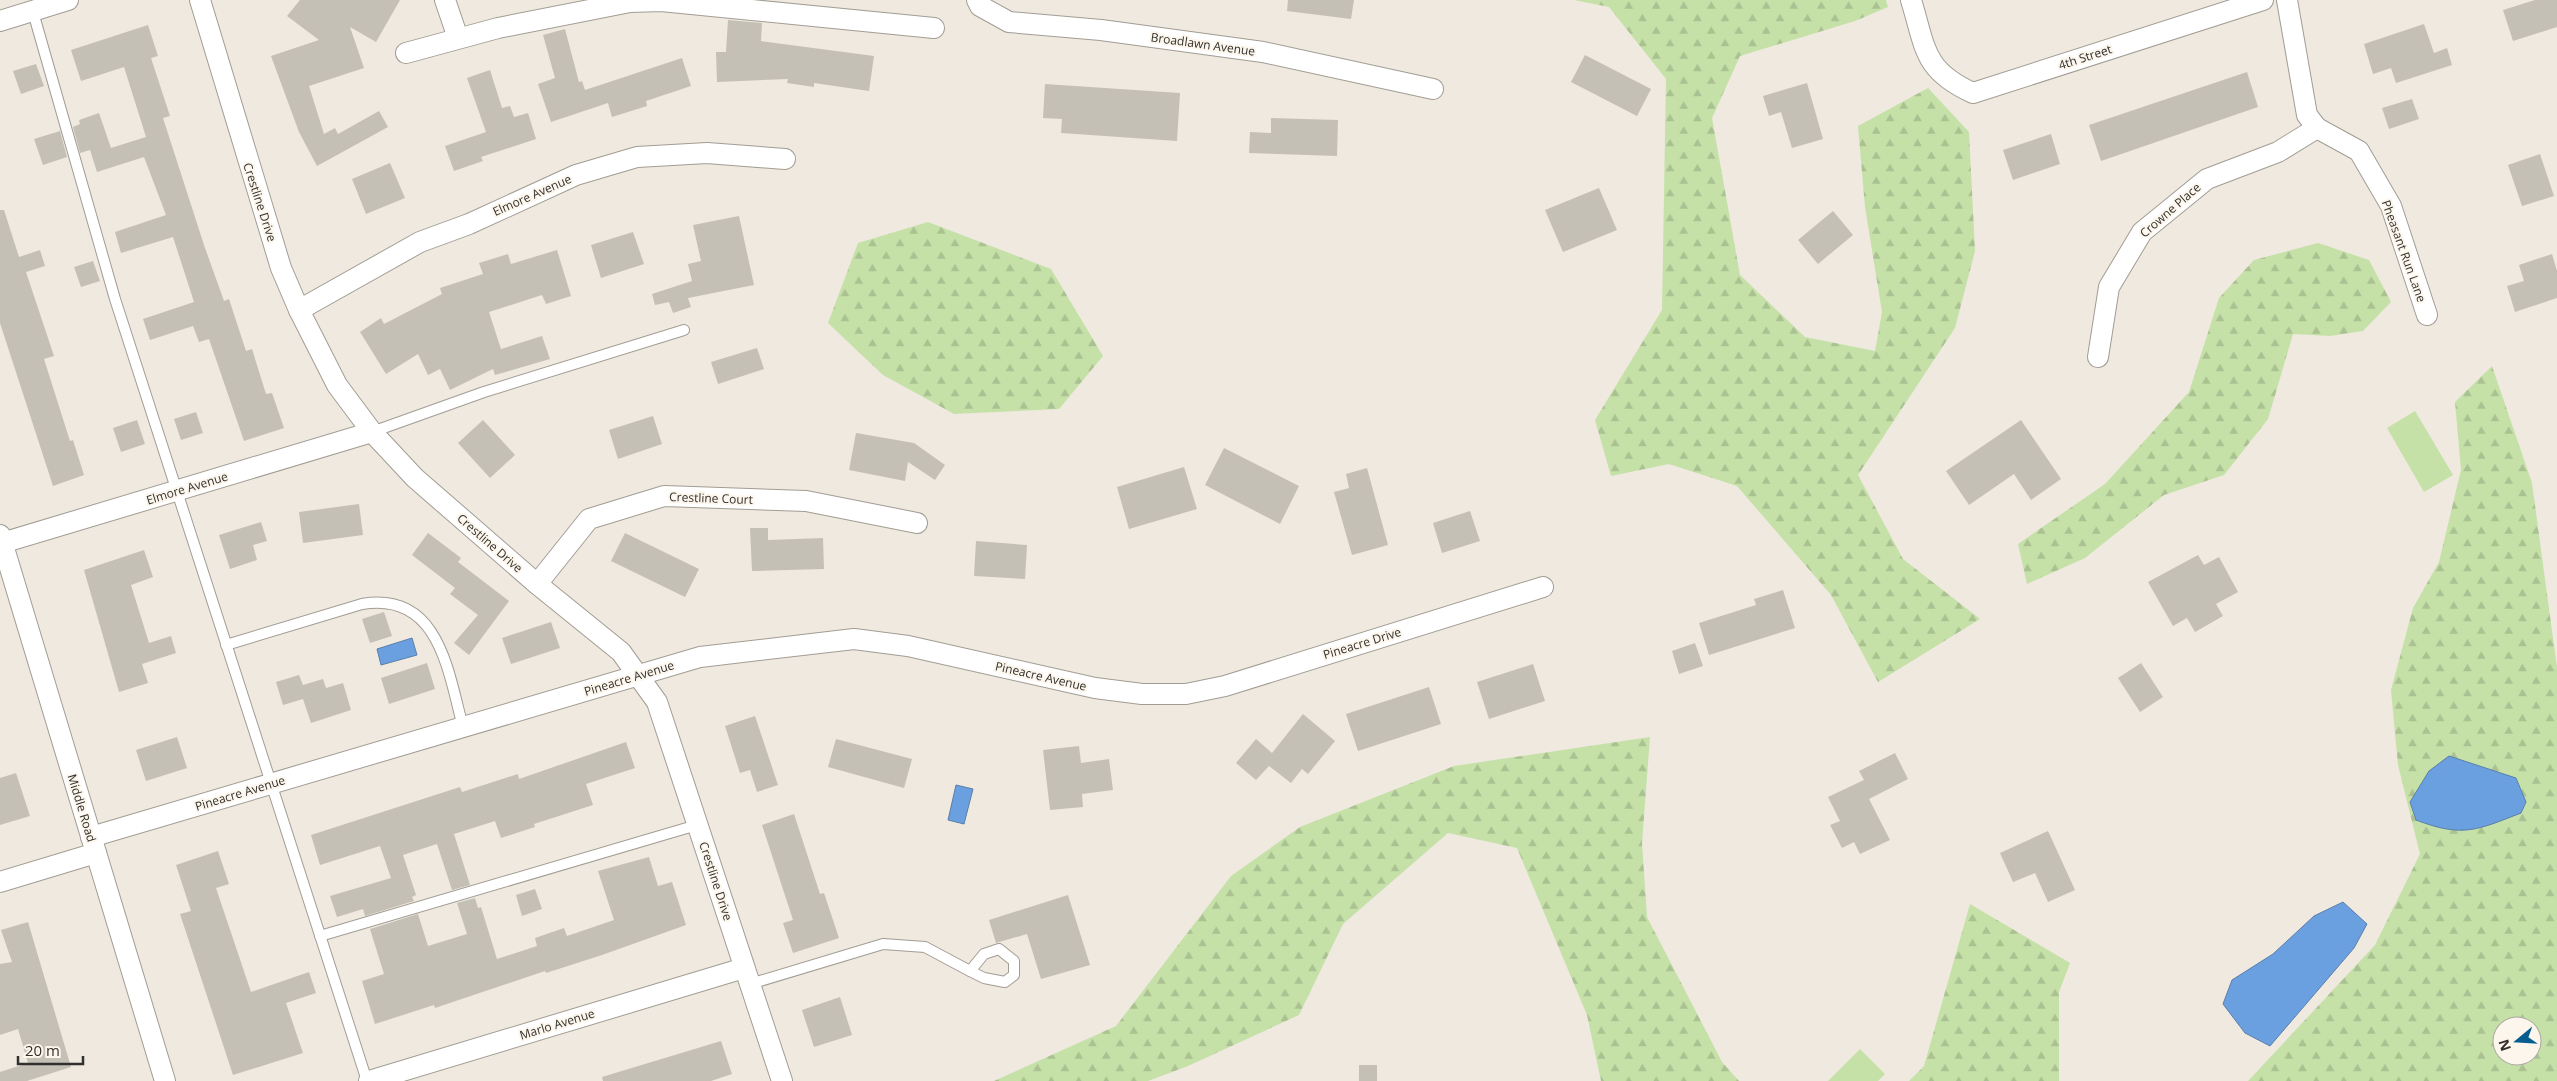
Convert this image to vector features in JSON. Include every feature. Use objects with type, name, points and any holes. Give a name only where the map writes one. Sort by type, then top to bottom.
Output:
[{"type":"street","points":[[0,21],[68,0]]},
{"type":"street","name":"Crestline Drive","points":[[200,0],[252,178],[281,268],[299,310],[336,385],[372,432],[415,478],[537,584],[621,652],[657,702],[782,1081]]},
{"type":"street","points":[[445,0],[458,38]]},
{"type":"street","name":"Broadlawn Avenue","points":[[977,0],[980,6],[1009,22],[1101,30],[1263,52],[1433,89]]},
{"type":"street","name":"4th Street","points":[[1911,0],[1929,59],[1939,73],[1973,93],[2263,0]]},
{"type":"street","points":[[2287,0],[2307,115],[2317,128]]},
{"type":"street","points":[[406,53],[458,38],[630,2],[661,1],[934,28]]},
{"type":"street","name":"Pheasant Run Lane","points":[[2317,128],[2359,151],[2391,206],[2427,314]]},
{"type":"street","name":"Crowne Place","points":[[2098,356],[2109,287],[2142,232],[2207,179],[2278,152],[2317,128]]},
{"type":"street","name":"Elmore Avenue","points":[[299,310],[420,242],[469,224],[576,175],[637,157],[707,153],[785,159]]},
{"type":"street","name":"Elmore Avenue","points":[[1,539],[176,491],[372,432]]},
{"type":"street","name":"Crestline Court","points":[[537,584],[589,519],[664,496],[806,501],[917,523]]},
{"type":"street","name":"Middle Road","points":[[1,539],[165,1081]]},
{"type":"street","name":"Pineacre Drive","points":[[1180,694],[1225,686],[1543,587]]},
{"type":"street","name":"Pineacre Avenue","points":[[0,882],[94,845],[271,784],[700,657],[854,639],[908,646],[1095,688],[1142,694],[1180,694]]},
{"type":"street","name":"Marlo Avenue","points":[[368,1081],[747,976]]},
{"type":"lane","points":[[33,12],[115,299],[368,1081]]},
{"type":"lane","points":[[372,432],[484,392],[684,330]]},
{"type":"lane","points":[[226,644],[362,604],[380,602],[398,606],[414,613],[430,628],[442,650],[463,727]]},
{"type":"lane","points":[[320,936],[697,825]]},
{"type":"lane","points":[[747,976],[883,944],[925,947],[970,971]]},
{"type":"green space","points":[[1574,0],[1886,0],[1888,7],[1855,21],[1740,56],[1712,118],[1740,275],[1805,337],[1875,351],[1882,312],[1865,207],[1858,126],[1928,88],[1969,132],[1975,251],[1955,328],[1858,475],[1903,559],[1980,619],[1878,682],[1831,595],[1737,486],[1669,464],[1611,476],[1595,420],[1662,310],[1666,79],[1609,7]]},
{"type":"green space","points":[[928,222],[1051,269],[1103,356],[1059,409],[954,414],[883,375],[828,323],[858,243]]},
{"type":"green space","points":[[2318,243],[2369,260],[2391,302],[2363,331],[2330,336],[2293,334],[2268,419],[2224,475],[2164,495],[2085,558],[2027,584],[2018,544],[2105,484],[2189,392],[2219,298],[2254,260]]},
{"type":"green space","points":[[2492,366],[2532,483],[2557,668],[2557,1081],[2248,1081],[2375,945],[2420,854],[2398,765],[2391,690],[2413,608],[2439,562],[2461,470],[2455,402]]},
{"type":"green space","points":[[2415,411],[2453,475],[2424,492],[2387,428]]},
{"type":"green space","points":[[1650,737],[1642,843],[1647,917],[1722,1062],[1739,1081],[1601,1081],[1587,1015],[1517,848],[1448,833],[1343,924],[1299,1015],[1188,1066],[1148,1081],[994,1081],[1116,1026],[1231,876],[1300,827],[1454,766]]},
{"type":"green space","points":[[1970,904],[2070,963],[2059,992],[2059,1081],[1909,1081],[1924,1066]]},
{"type":"green space","points":[[1860,1049],[1885,1074],[1878,1081],[1828,1081]]},
{"type":"water","points":[[412,638],[417,655],[381,665],[377,649]]},
{"type":"water","points":[[2449,756],[2516,778],[2526,802],[2521,813],[2493,824],[2470,830],[2446,829],[2416,820],[2410,802],[2429,771]]},
{"type":"water","points":[[956,785],[973,789],[964,824],[948,820]]},
{"type":"water","points":[[2343,902],[2367,924],[2354,948],[2270,1046],[2245,1033],[2223,1004],[2232,980],[2273,954],[2314,916]]},
{"type":"building","points":[[300,0],[400,0],[376,42],[350,27],[364,68],[309,86],[324,134],[335,128],[338,134],[379,111],[388,127],[317,166],[299,132],[271,56],[319,40],[287,16]]},
{"type":"building","points":[[1288,0],[1354,0],[1351,19],[1287,11]]},
{"type":"building","points":[[2535,0],[2557,0],[2557,27],[2513,41],[2503,10]]},
{"type":"building","points":[[728,20],[762,23],[761,41],[874,56],[869,91],[814,83],[814,87],[787,83],[788,79],[717,82],[716,52],[726,52]]},
{"type":"building","points":[[2424,24],[2434,53],[2447,48],[2452,65],[2396,83],[2391,68],[2373,74],[2364,44]]},
{"type":"building","points":[[148,25],[158,56],[151,58],[170,116],[163,118],[204,245],[224,301],[229,299],[246,351],[252,349],[266,394],[272,393],[284,428],[244,441],[209,339],[199,342],[193,326],[150,340],[143,319],[194,302],[173,237],[121,253],[115,232],[166,215],[144,157],[97,172],[90,150],[80,153],[73,127],[80,124],[79,120],[99,113],[111,148],[146,137],[124,67],[81,81],[71,50]]},
{"type":"building","points":[[565,29],[579,82],[582,81],[585,90],[682,58],[691,86],[646,101],[647,106],[612,117],[608,103],[551,122],[538,84],[555,78],[543,35]]},
{"type":"building","points":[[1585,55],[1651,89],[1637,116],[1571,82]]},
{"type":"building","points":[[36,64],[44,86],[21,94],[13,71]]},
{"type":"building","points":[[490,70],[502,108],[510,106],[514,117],[528,113],[536,139],[481,157],[483,161],[454,171],[445,146],[486,132],[467,78]]},
{"type":"building","points":[[2247,72],[2258,107],[2101,161],[2089,125]]},
{"type":"building","points":[[1807,83],[1823,139],[1792,148],[1781,112],[1769,116],[1763,96]]},
{"type":"building","points":[[1045,84],[1180,93],[1177,141],[1061,133],[1062,119],[1043,118]]},
{"type":"building","points":[[2412,99],[2419,119],[2389,129],[2382,108]]},
{"type":"building","points":[[1271,118],[1338,120],[1337,156],[1249,153],[1250,132],[1271,133]]},
{"type":"building","points":[[60,131],[67,157],[43,165],[34,139]]},
{"type":"building","points":[[2051,134],[2060,164],[2013,180],[2003,150]]},
{"type":"building","points":[[2540,154],[2554,196],[2522,206],[2508,165]]},
{"type":"building","points":[[390,163],[405,198],[366,214],[352,179]]},
{"type":"building","points":[[1599,188],[1617,230],[1563,252],[1545,210]]},
{"type":"building","points":[[0,210],[4,210],[19,257],[40,250],[45,266],[26,272],[54,356],[44,359],[70,441],[73,440],[84,475],[53,486],[0,323]]},
{"type":"building","points":[[1833,211],[1853,235],[1818,264],[1798,240]]},
{"type":"building","points":[[739,216],[754,285],[688,298],[691,307],[673,313],[669,302],[655,305],[652,294],[692,281],[688,264],[701,261],[693,225]]},
{"type":"building","points":[[633,232],[644,264],[601,278],[591,245]]},
{"type":"building","points":[[557,250],[571,296],[546,304],[542,295],[489,312],[501,349],[542,336],[550,359],[495,375],[493,369],[450,390],[440,369],[428,375],[418,354],[386,374],[360,332],[381,318],[384,324],[442,294],[440,288],[483,274],[479,263],[508,254],[511,264]]},
{"type":"building","points":[[2552,254],[2557,271],[2557,298],[2515,312],[2507,286],[2524,281],[2519,265]]},
{"type":"building","points":[[93,261],[100,281],[81,287],[74,267]]},
{"type":"building","points":[[757,348],[764,369],[718,384],[711,362]]},
{"type":"building","points":[[196,412],[203,433],[181,440],[174,419]]},
{"type":"building","points":[[653,416],[662,444],[618,459],[609,430]]},
{"type":"building","points":[[137,420],[145,444],[121,452],[113,428]]},
{"type":"building","points":[[483,420],[515,455],[490,478],[458,443]]},
{"type":"building","points":[[2021,420],[2061,479],[2031,500],[2014,474],[1969,505],[1946,471]]},
{"type":"building","points":[[856,433],[914,443],[945,465],[935,480],[908,462],[905,481],[849,470]]},
{"type":"building","points":[[1224,448],[1299,486],[1280,524],[1205,485]]},
{"type":"building","points":[[1184,467],[1197,509],[1129,529],[1117,487]]},
{"type":"building","points":[[1367,468],[1388,545],[1352,555],[1334,492],[1349,488],[1346,474]]},
{"type":"building","points":[[359,504],[363,535],[303,543],[299,512]]},
{"type":"building","points":[[1470,511],[1480,541],[1442,553],[1433,523]]},
{"type":"building","points":[[261,522],[267,541],[253,545],[257,560],[230,569],[219,535]]},
{"type":"building","points":[[750,528],[768,528],[768,540],[823,538],[824,569],[752,571]]},
{"type":"building","points":[[428,533],[461,558],[458,562],[509,601],[469,655],[454,643],[478,615],[450,594],[455,588],[412,555]]},
{"type":"building","points":[[625,533],[699,569],[685,597],[611,561]]},
{"type":"building","points":[[976,541],[1027,545],[1025,579],[974,576]]},
{"type":"building","points":[[144,550],[153,577],[131,585],[149,643],[171,636],[176,653],[142,664],[148,683],[119,692],[84,570]]},
{"type":"building","points":[[2198,555],[2204,565],[2219,557],[2238,592],[2216,604],[2223,616],[2195,632],[2187,618],[2173,626],[2148,582]]},
{"type":"building","points":[[1783,590],[1795,628],[1709,655],[1699,623],[1756,605],[1754,599]]},
{"type":"building","points":[[384,612],[392,636],[370,643],[362,619]]},
{"type":"building","points":[[551,622],[560,648],[511,664],[502,638]]},
{"type":"building","points":[[1695,643],[1703,666],[1679,674],[1672,651]]},
{"type":"building","points":[[427,663],[435,689],[389,704],[381,678]]},
{"type":"building","points":[[2141,663],[2163,697],[2140,712],[2118,678]]},
{"type":"building","points":[[1533,664],[1545,701],[1489,719],[1477,682]]},
{"type":"building","points":[[299,675],[303,685],[323,679],[326,688],[343,683],[351,710],[311,723],[303,699],[283,705],[276,682]]},
{"type":"building","points":[[1429,687],[1441,724],[1358,751],[1346,714]]},
{"type":"building","points":[[1303,714],[1335,741],[1308,774],[1302,769],[1291,783],[1269,766],[1256,780],[1236,763],[1256,739],[1272,753]]},
{"type":"building","points":[[755,716],[778,785],[757,792],[750,770],[740,773],[725,726]]},
{"type":"building","points":[[177,737],[187,768],[146,781],[136,750]]},
{"type":"building","points":[[836,739],[912,759],[904,788],[828,767]]},
{"type":"building","points":[[626,742],[635,768],[586,784],[593,805],[534,824],[535,827],[501,838],[495,821],[454,834],[470,885],[452,890],[437,844],[403,855],[416,895],[412,897],[414,901],[365,916],[363,909],[337,917],[330,896],[391,878],[380,846],[320,865],[311,835],[460,787],[462,792],[518,774],[519,779]]},
{"type":"building","points":[[1079,746],[1081,763],[1109,759],[1113,790],[1082,794],[1083,807],[1050,810],[1043,750]]},
{"type":"building","points":[[1895,753],[1908,779],[1869,799],[1890,840],[1860,854],[1854,842],[1842,848],[1830,825],[1840,821],[1828,797],[1864,780],[1859,771]]},
{"type":"building","points":[[16,773],[30,816],[0,825],[0,778]]},
{"type":"building","points":[[794,814],[820,894],[824,893],[839,938],[793,953],[783,923],[793,920],[762,825]]},
{"type":"building","points":[[2048,831],[2075,890],[2048,902],[2035,873],[2013,882],[2000,853]]},
{"type":"building","points":[[218,851],[229,884],[216,888],[251,992],[309,972],[316,993],[286,1003],[303,1053],[233,1075],[180,914],[191,911],[176,865]]},
{"type":"building","points":[[649,857],[658,886],[672,882],[686,925],[546,973],[545,971],[435,1008],[434,1005],[375,1024],[362,981],[384,974],[370,929],[418,914],[428,946],[467,934],[457,903],[475,898],[478,908],[481,907],[497,959],[537,946],[535,938],[564,928],[567,936],[614,920],[598,871]]},
{"type":"building","points":[[535,889],[542,909],[522,916],[516,895]]},
{"type":"building","points":[[1068,895],[1090,965],[1041,979],[1027,934],[996,943],[989,920]]},
{"type":"building","points":[[28,922],[71,1067],[27,1081],[0,1081],[0,1072],[28,1063],[18,1029],[0,1035],[0,964],[12,962],[1,930]]},
{"type":"building","points":[[840,997],[852,1035],[814,1047],[802,1010]]},
{"type":"building","points":[[721,1041],[732,1074],[711,1081],[603,1081],[602,1077]]},
{"type":"building","points":[[1359,1065],[1377,1065],[1377,1081],[1359,1081]]}]
